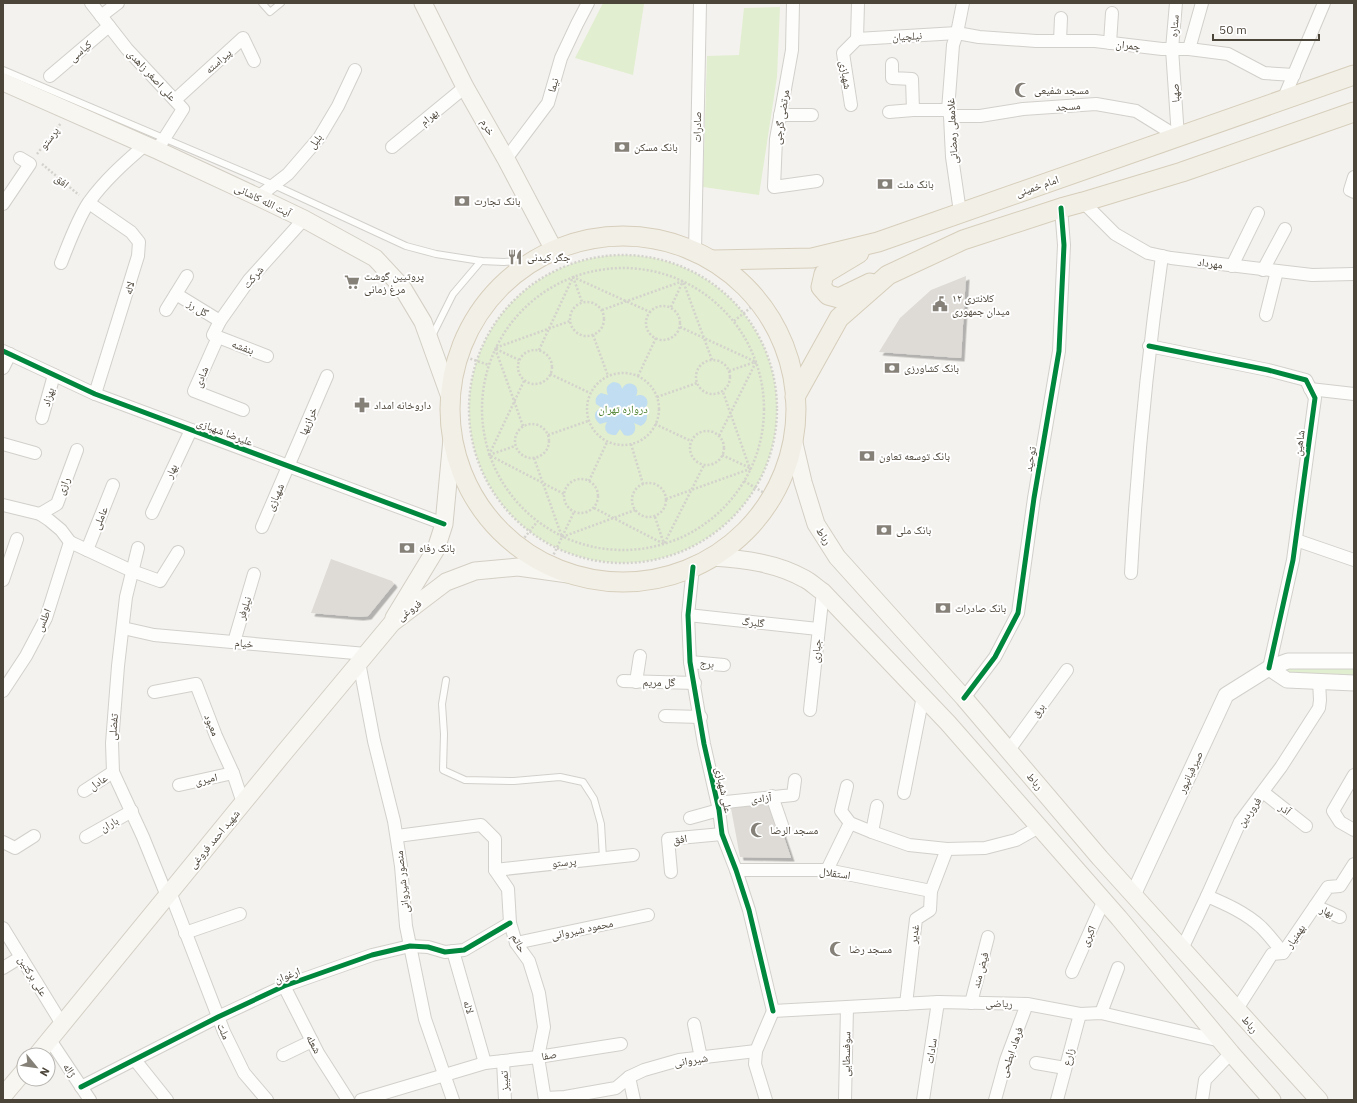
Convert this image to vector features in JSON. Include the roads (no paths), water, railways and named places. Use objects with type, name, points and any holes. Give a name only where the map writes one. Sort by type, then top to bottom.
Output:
[{"type":"main road","name":"خرم","points":[[423,3],[465,86],[506,159],[554,250]]},
{"type":"main road","name":"امام خمینی","points":[[713,260],[812,258],[878,242],[1354,75]]},
{"type":"main road","name":"آیت الله کاشانی","points":[[3,82],[69,112],[156,145],[304,219],[375,258],[402,287],[423,322],[450,397]]},
{"type":"main road","points":[[878,242],[824,274],[821,287],[828,295],[839,298],[963,240],[1060,208],[1182,172],[1354,112]]},
{"type":"main road","points":[[635,236],[655,238],[676,243],[695,251],[713,260],[746,286],[759,301],[771,319],[783,344],[793,376],[796,397],[796,418],[788,459],[781,478],[759,515],[745,531],[712,557],[673,575],[652,580],[610,582],[568,574],[549,566],[517,547],[501,533],[487,517],[465,480],[452,439],[450,397],[453,375],[466,335],[488,300],[502,285],[518,271],[554,250],[594,238],[635,236]]},
{"type":"main road","points":[[796,397],[839,318],[888,275]]},
{"type":"main road","name":"فروغی","points":[[392,623],[401,605],[427,566],[436,549],[444,524],[452,439]]},
{"type":"main road","name":"رباط","points":[[793,439],[803,482],[816,524],[837,557],[964,698],[1100,858],[1319,1100]]},
{"type":"main road","points":[[712,557],[742,559],[774,566],[806,579],[823,592],[923,696],[1104,900],[1272,1100]]},
{"type":"main road","points":[[427,566],[433,566],[441,574],[443,580],[442,586]]},
{"type":"main road","name":"فروغی","points":[[392,623],[446,582],[475,571],[518,567],[568,574]]},
{"type":"main road","name":"شهید احمد فروغی","points":[[44,1047],[392,623]]},
{"type":"main road","points":[[1119,918],[1133,895]]},
{"type":"main road","points":[[3,1096],[16,1081]]},
{"type":"street","name":"علی اصغر زاهدی","points":[[91,3],[127,49],[183,109],[156,145]]},
{"type":"street","name":"کیاسی","points":[[50,76],[105,21],[118,3]]},
{"type":"street","name":"نیما","points":[[506,159],[548,103],[561,58],[588,3]]},
{"type":"street","name":"صادرات","points":[[695,251],[700,3]]},
{"type":"street","name":"مرتضی گرجی","points":[[793,3],[792,50],[776,139],[774,187],[817,181]]},
{"type":"street","points":[[857,39],[858,3]]},
{"type":"street","name":"غلامعلی رمضانی","points":[[960,212],[952,157],[949,113],[953,45],[963,3]]},
{"type":"street","name":"ستاره","points":[[1172,49],[1176,3]]},
{"type":"street","points":[[1188,48],[1202,3]]},
{"type":"street","points":[[1283,100],[1324,3]]},
{"type":"street","points":[[1110,43],[1112,13]]},
{"type":"street","points":[[1060,41],[1061,18]]},
{"type":"street","name":"نیلچیان","points":[[857,39],[957,33]]},
{"type":"street","name":"چمران","points":[[957,33],[1036,41],[1095,41],[1162,49],[1188,48],[1228,54],[1264,73],[1294,75]]},
{"type":"street","name":"پیراسته","points":[[175,100],[243,38],[254,61]]},
{"type":"street","name":"شهبازی","points":[[851,105],[843,53],[857,39]]},
{"type":"street","name":"صهبا","points":[[1172,49],[1178,137]]},
{"type":"street","points":[[892,64],[892,78],[912,78],[914,110]]},
{"type":"street","name":"بلبل","points":[[258,197],[288,174],[319,138],[338,106],[354,70]]},
{"type":"street","name":"بهرام","points":[[392,147],[465,86]]},
{"type":"street","name":"مسجد","points":[[890,112],[914,110],[980,116],[1023,108],[1096,104],[1136,111],[1178,137]]},
{"type":"street","points":[[780,115],[812,115]]},
{"type":"street","points":[[61,263],[88,203],[105,182],[156,145]]},
{"type":"street","points":[[3,204],[28,160]]},
{"type":"street","points":[[1354,177],[1350,190],[1354,192]]},
{"type":"street","name":"مهرداد","points":[[1083,202],[1115,234],[1148,253],[1171,258],[1312,275],[1354,274]]},
{"type":"street","name":"لاله","points":[[88,203],[131,232],[139,242],[138,256],[95,394]]},
{"type":"street","name":"توحید","points":[[964,698],[995,657],[1018,612],[1034,498],[1059,351],[1064,245],[1060,208]]},
{"type":"street","points":[[1232,266],[1258,213]]},
{"type":"street","name":"شرکت","points":[[218,338],[213,335],[220,322],[249,280],[304,219]]},
{"type":"street","points":[[1263,270],[1285,229]]},
{"type":"street","points":[[1131,573],[1140,444],[1149,346],[1162,256]]},
{"type":"street","points":[[1266,315],[1277,271]]},
{"type":"street","name":"گل رز","points":[[166,310],[187,276]]},
{"type":"street","name":"گل رز","points":[[176,294],[220,322]]},
{"type":"street","name":"بنفشه","points":[[218,338],[267,356]]},
{"type":"street","name":"شادی","points":[[218,338],[194,391],[243,410]]},
{"type":"street","points":[[1149,346],[1268,370],[1306,380],[1310,389],[1354,394]]},
{"type":"street","points":[[3,368],[6,352]]},
{"type":"street","name":"علیرضا شهبازی","points":[[6,352],[95,394],[444,524]]},
{"type":"street","name":"بهزاد","points":[[42,418],[54,375]]},
{"type":"street","name":"خرازیها","points":[[288,466],[327,376]]},
{"type":"street","name":"شاهین","points":[[1269,668],[1296,540],[1315,398],[1310,389]]},
{"type":"street","name":"بهار","points":[[152,513],[191,430]]},
{"type":"street","points":[[3,444],[35,453]]},
{"type":"street","name":"رازی","points":[[40,514],[57,504],[77,450]]},
{"type":"street","name":"شهبازی","points":[[262,527],[288,466]]},
{"type":"street","name":"عاملی","points":[[87,550],[113,485]]},
{"type":"street","points":[[3,505],[40,514],[61,530],[70,542],[132,571],[160,581],[178,552]]},
{"type":"street","points":[[3,578],[17,539]]},
{"type":"street","points":[[1296,540],[1354,560]]},
{"type":"street","name":"اطلس","points":[[3,691],[26,656],[46,618],[70,542]]},
{"type":"street","name":"تفضلی","points":[[138,548],[126,597],[118,666],[113,728],[113,772],[169,894]]},
{"type":"street","name":"علی شهبازی","points":[[693,567],[688,615],[690,662],[695,683],[704,744],[719,810],[722,834],[749,910],[773,1011]]},
{"type":"street","name":"نیلوفر","points":[[234,642],[254,574]]},
{"type":"street","name":"جباری","points":[[810,710],[823,592]]},
{"type":"street","name":"گلبرگ","points":[[688,615],[818,629]]},
{"type":"street","name":"خیام","points":[[123,628],[154,635],[234,642],[363,658]]},
{"type":"street","points":[[636,682],[640,656]]},
{"type":"street","name":"منصور شیروانی","points":[[363,658],[374,741],[394,821],[401,866],[406,926],[410,946],[425,1019],[453,1100]]},
{"type":"street","name":"صیرفیانپور","points":[[1133,895],[1226,695],[1269,668],[1288,661],[1354,661]]},
{"type":"street","name":"برج","points":[[690,662],[724,665]]},
{"type":"street","points":[[1269,668],[1287,680],[1354,683]]},
{"type":"street","name":"برق","points":[[1009,750],[1067,670]]},
{"type":"street","name":"گل مریم","points":[[623,681],[695,683]]},
{"type":"street","name":"فروردین","points":[[1182,949],[1240,822],[1290,755],[1319,708],[1319,681]]},
{"type":"street","name":"معبود","points":[[154,692],[196,684],[216,736],[233,773],[243,804]]},
{"type":"street","points":[[904,793],[923,696]]},
{"type":"street","points":[[665,716],[700,717]]},
{"type":"street","name":"عادل","points":[[84,791],[113,772]]},
{"type":"street","name":"امیری","points":[[179,785],[233,773]]},
{"type":"street","points":[[1354,775],[1333,811],[1340,822],[1354,830]]},
{"type":"street","name":"آزادی","points":[[690,818],[719,810],[726,802],[793,795],[795,780]]},
{"type":"street","points":[[847,786],[841,811],[850,823],[909,845],[947,849],[985,848],[1016,840],[1039,827]]},
{"type":"street","name":"آذر","points":[[1263,792],[1306,826]]},
{"type":"street","points":[[772,796],[782,825]]},
{"type":"street","points":[[872,832],[877,806]]},
{"type":"street","name":"باران","points":[[86,837],[132,811]]},
{"type":"street","points":[[828,870],[850,823]]},
{"type":"street","points":[[396,836],[481,825],[495,839],[495,870]]},
{"type":"street","name":"افق","points":[[671,872],[668,839],[722,834]]},
{"type":"street","points":[[3,842],[15,848],[34,836]]},
{"type":"street","name":"غدیر","points":[[906,1004],[916,919],[930,910],[931,891],[947,849]]},
{"type":"street","name":"پرستو","points":[[495,870],[633,855]]},
{"type":"street","name":"بهمنیار","points":[[1237,1010],[1272,954],[1283,953],[1328,887],[1340,886],[1354,864]]},
{"type":"street","name":"حاتم","points":[[495,870],[508,889],[510,923],[516,943],[529,961],[539,993],[544,1027],[538,1057]]},
{"type":"street","name":"استقلال","points":[[736,870],[828,870],[931,891]]},
{"type":"street","name":"ملت","points":[[169,894],[186,933],[224,1032],[244,1073],[267,1100]]},
{"type":"street","points":[[1207,896],[1227,904],[1244,914],[1261,927],[1283,953]]},
{"type":"street","name":"اکبری","points":[[1072,972],[1104,900]]},
{"type":"street","name":"بهار","points":[[1315,906],[1340,916]]},
{"type":"street","points":[[186,933],[240,914]]},
{"type":"street","name":"محمود شیروانی","points":[[516,943],[648,915]]},
{"type":"street","name":"ارغوان","points":[[81,1087],[218,1017],[284,986],[372,955],[410,946],[428,947],[445,952],[464,950],[510,923]]},
{"type":"street","name":"علی برکتین","points":[[3,928],[62,1024]]},
{"type":"street","name":"فیض مند","points":[[971,1003],[988,937]]},
{"type":"street","name":"لاله","points":[[453,951],[485,1063]]},
{"type":"street","points":[[3,968],[21,957]]},
{"type":"street","points":[[1101,1013],[1118,968]]},
{"type":"street","name":"شعله","points":[[284,986],[318,1053],[348,1100]]},
{"type":"street","name":"ریاضی","points":[[773,1011],[938,1002],[1027,1004],[1080,1014],[1101,1013],[1226,1047]]},
{"type":"street","name":"سادات","points":[[923,1100],[938,1002]]},
{"type":"street","name":"فرهاد ابطحی","points":[[995,1100],[1006,1060],[1027,1004]]},
{"type":"street","name":"سوفسطایی","points":[[845,1100],[846,1007]]},
{"type":"street","points":[[764,1100],[755,1064],[756,1051],[773,1011]]},
{"type":"street","name":"زارع","points":[[1057,1100],[1080,1014]]},
{"type":"street","points":[[694,1024],[701,1058]]},
{"type":"street","name":"ژاله","points":[[50,1040],[90,1100]]},
{"type":"street","points":[[283,1055],[312,1041]]},
{"type":"street","name":"صفا","points":[[445,1076],[485,1063],[538,1057],[621,1044]]},
{"type":"street","points":[[1202,1100],[1205,1080],[1226,1047]]},
{"type":"street","name":"شیروانی","points":[[545,1099],[566,1097],[616,1088],[629,1077],[644,1070],[678,1060],[756,1051]]},
{"type":"street","points":[[538,1057],[545,1099]]},
{"type":"street","points":[[135,1060],[167,1100]]},
{"type":"street","name":"تمییز","points":[[503,1061],[505,1100]]},
{"type":"street","points":[[1036,1063],[1065,1068]]},
{"type":"street","points":[[361,1100],[445,1076]]},
{"type":"street","points":[[629,1077],[634,1100]]},
{"type":"lane","points":[[262,3],[270,12],[281,3]]},
{"type":"lane","name":"آیت الله کاشانی","points":[[3,70],[156,145],[274,185],[406,246],[436,254],[481,261],[504,262],[535,260]]},
{"type":"lane","points":[[430,341],[453,294],[481,261]]},
{"type":"lane","points":[[446,680],[442,704],[444,734],[443,770],[465,780],[514,781],[560,777],[583,782],[594,799],[601,824],[603,858]]},
{"type":"water","points":[[614,382],[620,384],[622,389],[627,384],[633,384],[637,389],[636,396],[640,395],[646,397],[648,403],[645,408],[641,410],[647,415],[646,421],[641,426],[634,423],[635,431],[630,436],[624,435],[620,429],[616,435],[611,435],[605,428],[607,422],[600,424],[595,417],[597,411],[602,408],[596,404],[596,398],[601,393],[608,395],[607,387]]},
{"type":"place","name":"مسجد شفیعی","points":[[1022,90]]},
{"type":"place","name":"بانک مسکن","points":[[622,147]]},
{"type":"place","name":"بانک ملت","points":[[885,184]]},
{"type":"place","name":"بانک تجارت","points":[[462,201]]},
{"type":"place","name":"جگر کیدنی","points":[[515,257]]},
{"type":"place","name":"پروتیین گوشت مرغ زمانی","points":[[352,282]]},
{"type":"place","name":"کلانتری ۱۲ میدان جمهوری","points":[[940,304]]},
{"type":"place","name":"بانک کشاورزی","points":[[892,368]]},
{"type":"place","name":"داروخانه امداد","points":[[362,405]]},
{"type":"place","name":"بانک توسعه تعاون","points":[[867,456]]},
{"type":"place","name":"بانک ملی","points":[[884,530]]},
{"type":"place","name":"بانک رفاه","points":[[407,548]]},
{"type":"place","name":"بانک صادرات","points":[[943,608]]},
{"type":"place","name":"مسجد الرضا","points":[[758,830]]},
{"type":"place","name":"مسجد رضا","points":[[837,949]]},
{"type":"park label","name":"دروازه تهران","points":[[623,409]]}]
